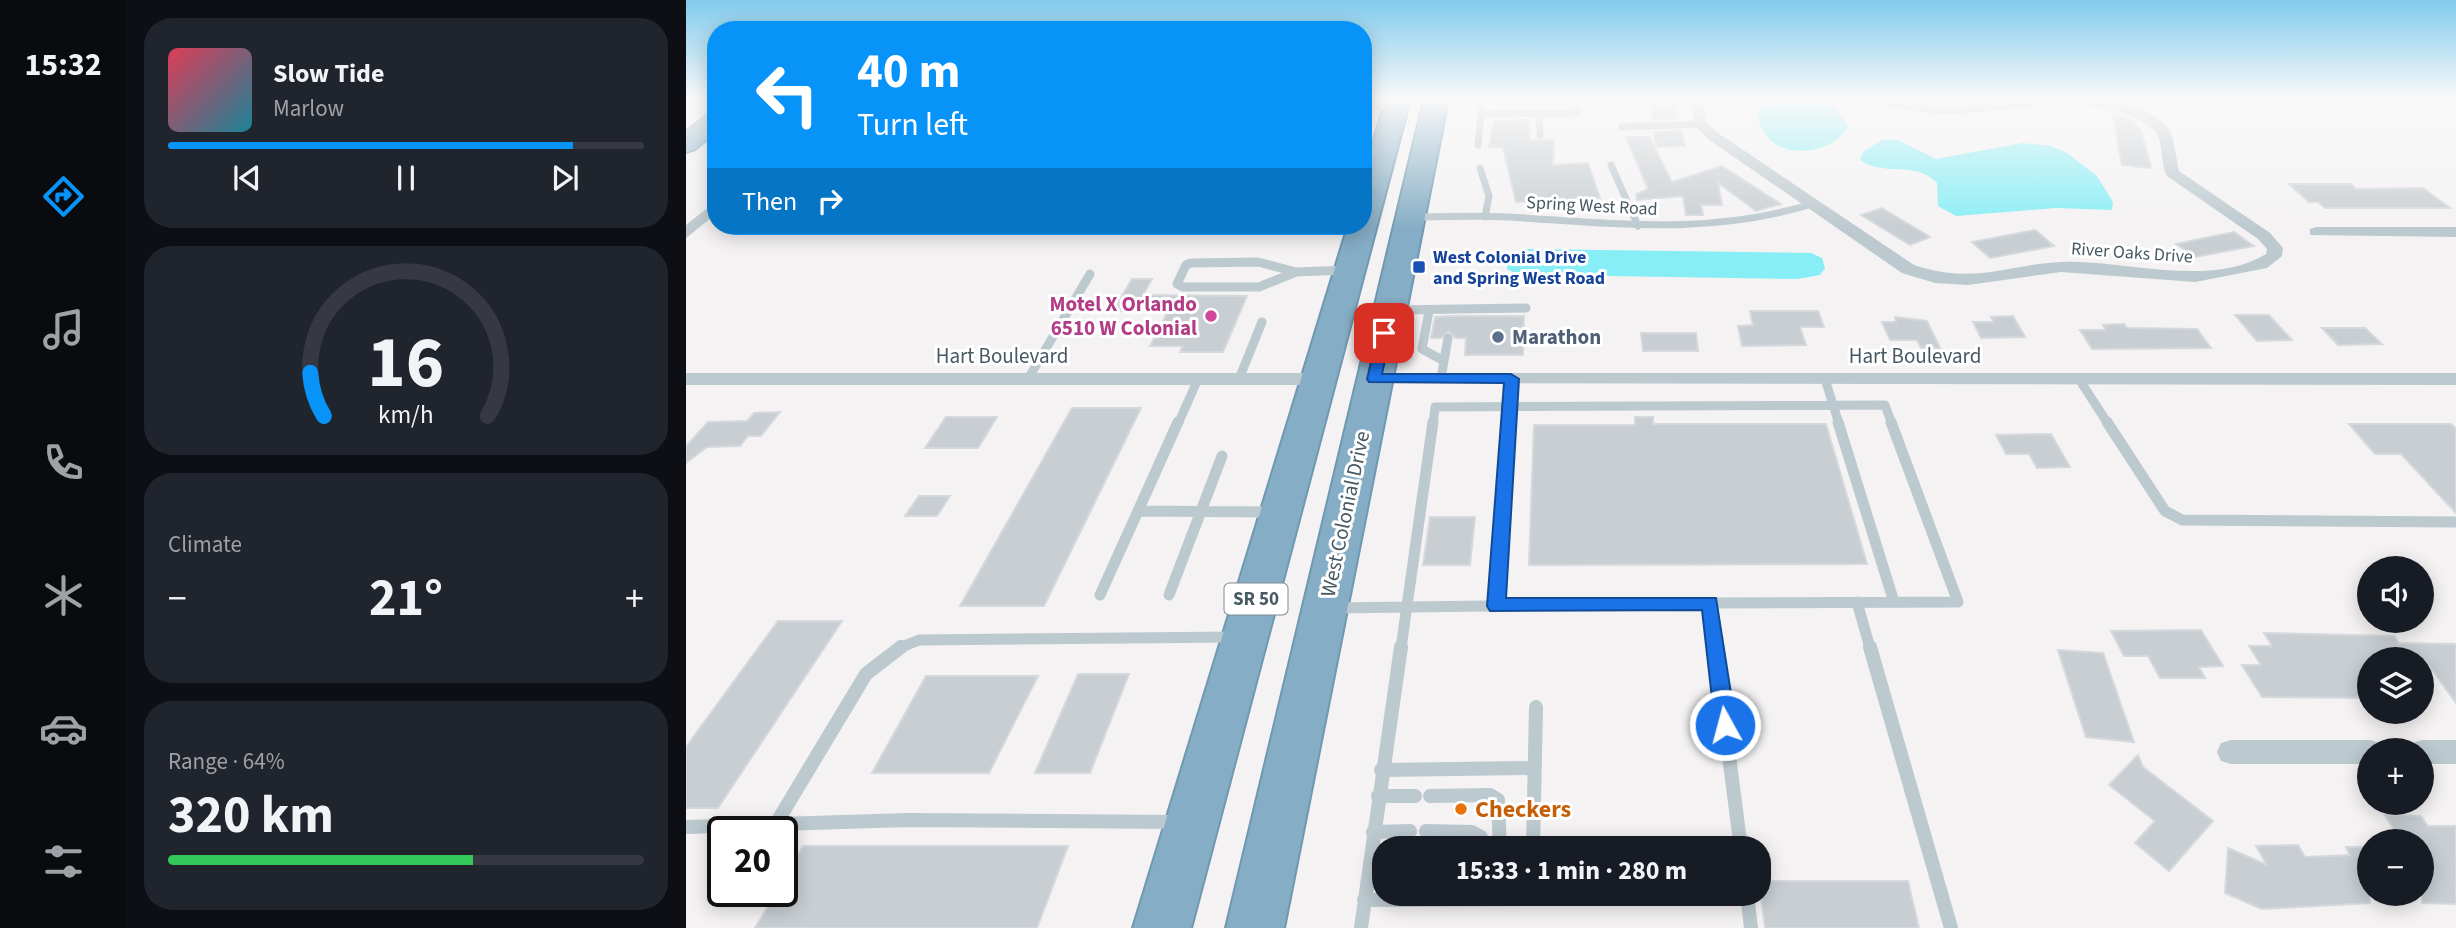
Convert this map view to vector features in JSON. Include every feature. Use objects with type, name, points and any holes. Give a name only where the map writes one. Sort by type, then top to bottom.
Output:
[{"type":"highway","name":"SR 50","points":[[1372,194],[1387,143]]},
{"type":"highway","points":[[1422,143],[1424,153]]},
{"type":"highway","name":"West Colonial Drive","points":[[1255,928],[1426,143]]},
{"type":"highway","name":"SR 50","points":[[1162,928],[1360,235]]},
{"type":"highway","points":[[1350,270],[1352,361],[1359,370],[1374,379]]},
{"type":"highway","points":[[1319,379],[1340,399],[1343,524]]},
{"type":"street","name":"River Oaks Drive","points":[[1724,143],[1908,270],[1935,278],[2007,277],[2061,267],[2195,277],[2261,264],[2274,256],[2275,248],[2264,236],[2172,173],[2166,143]]},
{"type":"street","points":[[686,233],[707,214]]},
{"type":"street","points":[[2316,232],[2456,232]]},
{"type":"street","name":"Hart Boulevard","points":[[1374,379],[1443,370],[1511,379],[2456,379]]},
{"type":"street","name":"Hart Boulevard","points":[[686,379],[1319,379]]},
{"type":"street","points":[[2231,752],[2357,752]]},
{"type":"street","points":[[2434,752],[2456,752]]},
{"type":"lane","points":[[1611,165],[1638,226]]},
{"type":"lane","points":[[1480,168],[1489,196],[1485,217]]},
{"type":"lane","name":"Spring West Road","points":[[1410,218],[1485,217],[1638,226],[1744,223],[1777,217],[1812,204]]},
{"type":"lane","points":[[1296,272],[1282,265],[1258,262],[1191,262],[1186,265],[1177,284],[1183,287],[1259,287],[1296,272],[1350,270]]},
{"type":"lane","points":[[1028,379],[1090,274]]},
{"type":"lane","points":[[1390,310],[1451,314],[1526,308]]},
{"type":"lane","points":[[1430,311],[1422,349],[1443,370]]},
{"type":"lane","points":[[1239,379],[1262,322]]},
{"type":"lane","points":[[1443,370],[1448,338]]},
{"type":"lane","points":[[1100,595],[1198,379]]},
{"type":"lane","points":[[1496,606],[1511,379]]},
{"type":"lane","points":[[1825,379],[1894,602]]},
{"type":"lane","points":[[2079,379],[2165,511],[2182,520],[2456,522]]},
{"type":"lane","points":[[1325,608],[1406,606],[1710,603],[1958,602],[1885,405],[1436,407],[1406,606],[1381,771],[1361,928]]},
{"type":"lane","points":[[1169,595],[1222,456]]},
{"type":"lane","points":[[1138,512],[1280,512]]},
{"type":"lane","points":[[1857,602],[1951,928]]},
{"type":"lane","points":[[1710,603],[1739,836]]},
{"type":"lane","points":[[782,816],[866,674],[902,645],[919,640],[1245,637]]},
{"type":"lane","points":[[1532,836],[1536,707]]},
{"type":"lane","points":[[1381,771],[1534,768]]},
{"type":"lane","points":[[1378,796],[1490,795],[1498,800],[1499,836]]},
{"type":"lane","points":[[798,822],[1192,822]]},
{"type":"lane","points":[[686,827],[707,826]]},
{"type":"lane","points":[[1373,832],[1410,831]]},
{"type":"lane","points":[[1426,831],[1472,832],[1478,836]]},
{"type":"lane","points":[[1364,900],[1372,900]]},
{"type":"lane","points":[[1748,906],[1751,928]]},
{"type":"water","points":[[1775,143],[1830,143],[1799,151]]},
{"type":"water","points":[[1877,143],[1905,143],[1936,159],[2020,143],[2051,146],[2067,153],[2097,176],[2113,202],[2112,210],[2056,208],[1956,216],[1938,206],[1937,183],[1928,176],[1909,170],[1869,165],[1860,160],[1864,151]]},
{"type":"water","points":[[1528,249],[1811,253],[1822,258],[1825,268],[1820,275],[1797,279],[1517,274],[1507,269],[1508,258]]},
{"type":"building","points":[[1490,143],[1554,143],[1553,165],[1588,163],[1600,198],[1516,202],[1503,147],[1489,147]]},
{"type":"building","points":[[1629,143],[1652,143],[1672,182],[1722,166],[1781,204],[1756,211],[1718,183],[1722,205],[1701,205],[1703,215],[1686,215],[1683,196],[1637,200],[1636,194],[1648,189]]},
{"type":"building","points":[[1656,143],[1684,143],[1685,146],[1656,147]]},
{"type":"building","points":[[2118,143],[2145,143],[2151,168],[2122,165]]},
{"type":"building","points":[[2289,184],[2351,184],[2356,189],[2423,188],[2450,208],[2325,208],[2318,202],[2309,202]]},
{"type":"building","points":[[1882,208],[1930,237],[1910,245],[1861,215]]},
{"type":"building","points":[[2035,230],[2054,246],[1990,258],[1972,242]]},
{"type":"building","points":[[2234,232],[2254,246],[2195,257],[2176,244]]},
{"type":"building","name":"Motel X Orlando 6510 W Colonial","points":[[1132,279],[1152,279],[1143,295],[1247,296],[1223,352],[1180,352],[1183,346],[1150,346],[1168,311],[1113,311]]},
{"type":"building","points":[[1750,311],[1818,311],[1824,327],[1800,327],[1806,345],[1742,346],[1738,326],[1753,325]]},
{"type":"building","points":[[2235,315],[2269,315],[2292,340],[2257,341]]},
{"type":"building","points":[[1524,316],[1523,355],[1465,355],[1466,338],[1455,338],[1449,331],[1441,338],[1431,338],[1435,317]]},
{"type":"building","points":[[2013,316],[2025,337],[1981,338],[1973,322],[1994,322],[1991,317]]},
{"type":"building","points":[[1895,317],[1927,321],[1940,348],[1921,348],[1917,340],[1890,340],[1882,322],[1896,322]]},
{"type":"building","points":[[2124,324],[2127,328],[2197,329],[2211,348],[2092,349],[2080,330],[2106,330],[2103,325]]},
{"type":"building","points":[[2322,328],[2365,328],[2382,344],[2338,345]]},
{"type":"building","points":[[1641,333],[1696,333],[1698,351],[1643,351]]},
{"type":"building","points":[[1072,408],[1141,408],[1044,606],[960,606]]},
{"type":"building","points":[[780,412],[761,436],[748,436],[740,446],[707,447],[686,463],[686,446],[708,422],[747,421],[754,413]]},
{"type":"building","points":[[946,417],[997,417],[978,448],[925,448]]},
{"type":"building","points":[[1635,417],[1653,417],[1653,424],[1826,424],[1867,564],[1529,565],[1534,425],[1635,425]]},
{"type":"building","points":[[2349,424],[2451,424],[2456,429],[2456,513],[2401,454],[2375,454]]},
{"type":"building","points":[[2051,434],[2070,467],[2037,468],[2029,454],[2006,454],[1996,435]]},
{"type":"building","points":[[919,496],[950,496],[937,516],[905,516]]},
{"type":"building","points":[[1430,517],[1475,517],[1470,565],[1423,565]]},
{"type":"building","points":[[778,621],[842,621],[718,808],[686,808],[686,747]]},
{"type":"building","points":[[2201,630],[2223,666],[2199,667],[2205,678],[2160,678],[2148,656],[2124,656],[2111,631]]},
{"type":"building","points":[[2264,633],[2394,636],[2399,643],[2456,644],[2456,703],[2434,672],[2434,647],[2357,647],[2357,698],[2262,697],[2242,665],[2261,665],[2249,646],[2272,646]]},
{"type":"building","points":[[2058,650],[2103,653],[2134,742],[2086,737]]},
{"type":"building","points":[[1078,674],[1129,674],[1090,773],[1035,773]]},
{"type":"building","points":[[926,676],[1038,676],[989,773],[872,773]]},
{"type":"building","points":[[2138,755],[2143,767],[2213,821],[2169,871],[2135,843],[2155,821],[2109,785]]},
{"type":"building","points":[[2385,815],[2421,816],[2428,826],[2456,826],[2456,904],[2434,903],[2434,829],[2393,829]]},
{"type":"building","points":[[2298,845],[2305,857],[2350,855],[2346,847],[2357,847],[2357,904],[2262,909],[2225,893],[2228,848],[2267,865],[2256,846]]},
{"type":"building","points":[[803,846],[1068,846],[1037,928],[755,928],[767,907],[798,907],[798,854]]},
{"type":"building","points":[[1771,881],[1908,881],[1919,928],[1765,928],[1762,906],[1771,906]]},
{"type":"place","name":"West Colonial Drive and Spring West Road","points":[[1419,267]]},
{"type":"place","name":"Motel X Orlando 6510 W Colonial","points":[[1211,316]]},
{"type":"place","name":"Marathon","points":[[1498,337]]},
{"type":"place","name":"Checkers","points":[[1461,809]]},
{"type":"route","points":[[1384,333],[1374,379],[1511,379],[1496,606],[1710,603],[1725,725]]}]
